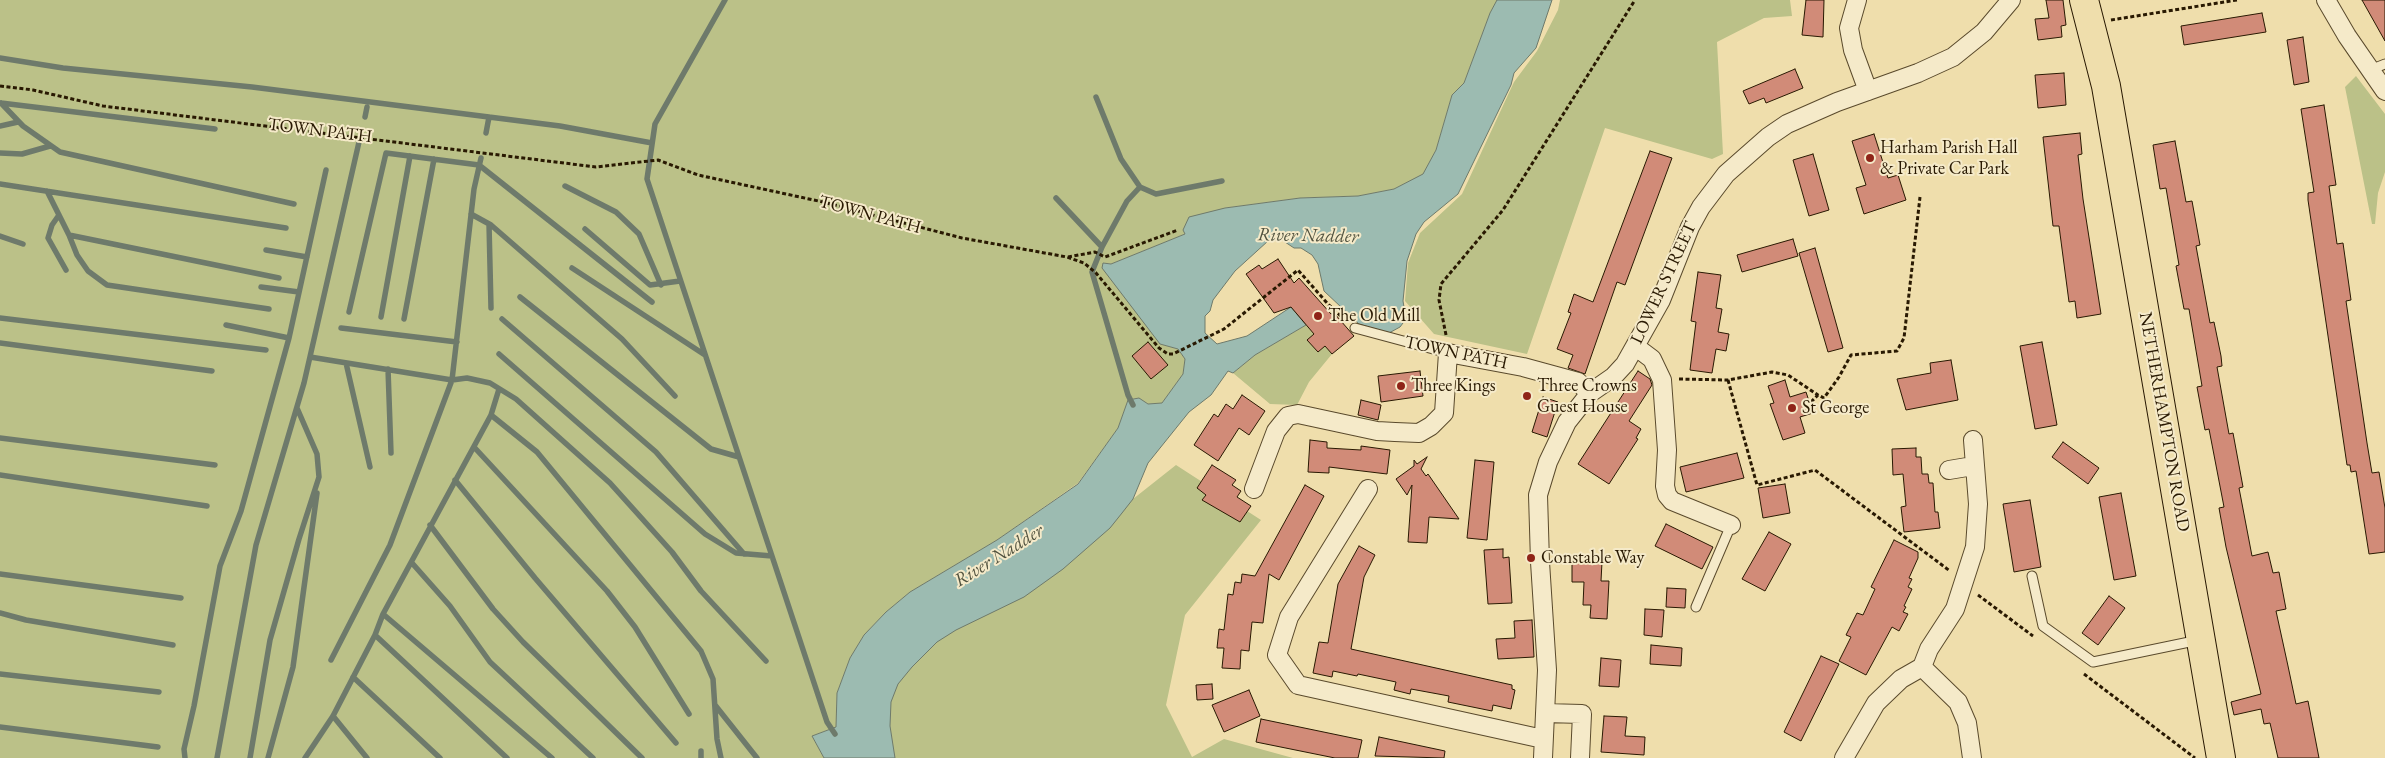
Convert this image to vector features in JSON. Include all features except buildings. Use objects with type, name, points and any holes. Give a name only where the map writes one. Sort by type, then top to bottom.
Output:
[{"type":"main road","points":[[2084,0],[2106,86]]},
{"type":"main road","points":[[2102,9],[2106,86]]},
{"type":"main road","name":"NETHERHAMPTON ROAD","points":[[2106,86],[2202,640],[2220,758]]},
{"type":"street","points":[[1857,0],[1850,28],[1853,50],[1868,91]]},
{"type":"street","name":"LOWER STREET","points":[[1543,758],[1547,662],[1540,562],[1538,495],[1540,482],[1567,422],[1590,393],[1613,376],[1625,364],[1636,347],[1661,300],[1690,226],[1700,206],[1726,174],[1768,137],[1787,124],[1837,102],[1918,73],[1953,57],[1984,32],[2011,0]]},
{"type":"street","points":[[2326,0],[2346,36],[2377,67],[2385,91]]},
{"type":"street","points":[[1636,347],[1652,360],[1662,380],[1667,450],[1666,495],[1672,501],[1731,525]]},
{"type":"street","name":"TOWN PATH","points":[[1448,354],[1523,367],[1569,379],[1578,382],[1590,393]]},
{"type":"street","points":[[1254,489],[1276,431],[1288,416],[1298,414],[1377,431],[1419,433],[1431,426],[1444,413],[1448,354]]},
{"type":"street","points":[[1844,758],[1876,703],[1901,679],[1922,668],[1929,649],[1955,609],[1974,547],[1978,504],[1973,466],[1973,440]]},
{"type":"street","points":[[1949,470],[1973,466]]},
{"type":"street","points":[[1368,489],[1289,616],[1277,655],[1298,685],[1543,739]]},
{"type":"street","points":[[1922,668],[1958,702],[1967,723],[1972,758]]},
{"type":"street","points":[[1545,713],[1582,714],[1580,758]]},
{"type":"lane","name":"TOWN PATH","points":[[1355,328],[1448,354]]},
{"type":"lane","points":[[1696,607],[1731,525]]},
{"type":"lane","points":[[2032,576],[2043,626],[2093,662],[2202,640]]},
{"type":"path","points":[[1448,354],[1439,300],[1441,284],[1503,210],[1635,0]]},
{"type":"path","points":[[2102,9],[2111,20],[2237,0]]},
{"type":"path","name":"TOWN PATH","points":[[0,86],[33,90],[102,106],[596,167],[658,160],[698,175],[822,202],[962,238],[1067,257],[1084,263],[1096,273],[1159,348],[1173,354],[1214,334],[1237,319],[1298,270],[1328,304],[1355,328]]},
{"type":"path","points":[[1662,380],[1728,380],[1772,372],[1788,375],[1824,398],[1839,377],[1851,354],[1897,351],[1904,338],[1920,197]]},
{"type":"path","points":[[1067,257],[1095,252],[1105,257],[1178,230]]},
{"type":"path","points":[[1728,380],[1757,485],[1815,470],[1950,571],[1964,584]]},
{"type":"path","points":[[1810,402],[1818,395]]},
{"type":"green space","points":[[0,0],[1497,0],[1490,13],[1464,83],[1452,95],[1436,150],[1424,174],[1394,189],[1358,196],[1300,198],[1225,208],[1185,234],[1111,264],[1103,263],[1160,344],[1178,349],[1185,359],[1183,374],[1162,403],[1148,404],[1138,398],[1128,400],[1118,428],[1078,483],[997,540],[910,592],[886,612],[864,635],[850,658],[837,693],[836,727],[812,736],[824,758],[0,758]]},
{"type":"green space","points":[[1560,0],[1790,0],[1792,16],[1764,18],[1717,42],[1723,154],[1712,159],[1605,128],[1527,354],[1434,334],[1405,301],[1408,263],[1420,233],[1462,194],[1514,82],[1537,51],[1558,10]]},
{"type":"green space","points":[[2356,76],[2385,114],[2385,172],[2378,193],[2375,224],[2372,224],[2345,87]]},
{"type":"green space","points":[[1306,325],[1314,334],[1308,340],[1318,352],[1325,346],[1332,354],[1309,382],[1297,405],[1270,404],[1233,373],[1255,355]]},
{"type":"green space","points":[[1176,465],[1261,520],[1185,615],[1166,705],[1192,757],[1224,739],[1293,758],[880,758],[891,673],[1133,499]]},
{"type":"water","name":"River Nadder","points":[[1497,0],[1552,0],[1536,48],[1514,73],[1511,85],[1458,194],[1424,222],[1416,234],[1407,261],[1403,301],[1406,319],[1400,327],[1389,333],[1359,324],[1324,291],[1318,264],[1312,255],[1301,248],[1294,248],[1282,240],[1268,241],[1235,271],[1213,300],[1210,311],[1205,316],[1205,333],[1217,344],[1247,336],[1291,307],[1306,325],[1255,355],[1233,373],[1228,371],[1211,395],[1189,412],[1148,463],[1133,499],[1110,528],[1063,569],[1024,597],[956,630],[937,642],[912,667],[898,684],[891,702],[890,726],[895,758],[824,758],[812,736],[836,727],[837,693],[850,658],[864,635],[886,612],[910,592],[997,540],[1078,484],[1118,428],[1128,400],[1139,398],[1148,404],[1162,403],[1183,374],[1185,359],[1178,349],[1160,344],[1102,268],[1103,263],[1111,264],[1185,234],[1183,230],[1189,217],[1225,208],[1300,198],[1358,196],[1394,189],[1423,174],[1436,150],[1452,95],[1464,83],[1490,13]]},
{"type":"waterway","points":[[725,0],[655,124],[647,179],[827,722],[835,734]]},
{"type":"waterway","points":[[0,58],[63,68],[252,87],[560,126],[652,143]]},
{"type":"waterway","points":[[1096,97],[1121,159],[1140,187],[1156,194],[1222,181]]},
{"type":"waterway","points":[[1,103],[23,126],[60,152],[294,204]]},
{"type":"waterway","points":[[1,103],[215,129]]},
{"type":"waterway","points":[[365,117],[367,107]]},
{"type":"waterway","points":[[486,133],[489,117]]},
{"type":"waterway","points":[[0,126],[18,122]]},
{"type":"waterway","points":[[217,758],[256,545],[304,383],[359,142]]},
{"type":"waterway","points":[[0,153],[22,154],[50,146]]},
{"type":"waterway","points":[[349,312],[386,153],[479,165],[652,302]]},
{"type":"waterway","points":[[381,317],[410,156]]},
{"type":"waterway","points":[[481,158],[474,189],[452,380],[467,378],[490,383],[516,399],[610,483],[672,552],[701,591],[766,661]]},
{"type":"waterway","points":[[404,319],[434,159]]},
{"type":"waterway","points":[[185,758],[184,749],[194,706],[220,566],[241,511],[289,338],[326,170]]},
{"type":"waterway","points":[[0,184],[286,228]]},
{"type":"waterway","points":[[565,186],[616,212],[639,234],[661,285]]},
{"type":"waterway","points":[[1133,405],[1128,395],[1092,272],[1102,247],[1127,201],[1140,187]]},
{"type":"waterway","points":[[47,191],[77,255],[88,271],[107,285],[269,309]]},
{"type":"waterway","points":[[1056,198],[1102,247]]},
{"type":"waterway","points":[[471,214],[491,225],[622,339],[675,396]]},
{"type":"waterway","points":[[59,215],[52,225],[48,238],[66,270]]},
{"type":"waterway","points":[[489,224],[491,308]]},
{"type":"waterway","points":[[585,229],[650,285],[680,281]]},
{"type":"waterway","points":[[69,235],[279,278]]},
{"type":"waterway","points":[[0,236],[23,244]]},
{"type":"waterway","points":[[266,250],[307,257]]},
{"type":"waterway","points":[[572,268],[705,355]]},
{"type":"waterway","points":[[261,287],[299,292]]},
{"type":"waterway","points":[[520,297],[711,449],[739,457]]},
{"type":"waterway","points":[[0,318],[266,350]]},
{"type":"waterway","points":[[502,319],[656,452],[744,554]]},
{"type":"waterway","points":[[226,325],[289,338]]},
{"type":"waterway","points":[[341,328],[457,342]]},
{"type":"waterway","points":[[0,343],[212,371]]},
{"type":"waterway","points":[[499,354],[705,534],[736,553],[772,556]]},
{"type":"waterway","points":[[310,357],[452,380],[390,545],[331,660]]},
{"type":"waterway","points":[[346,363],[370,467]]},
{"type":"waterway","points":[[388,369],[391,453]]},
{"type":"waterway","points":[[305,758],[333,716],[375,635],[383,614],[491,415],[499,389]]},
{"type":"waterway","points":[[250,758],[270,640],[319,477],[317,454],[297,408]]},
{"type":"waterway","points":[[491,415],[537,452],[701,651],[713,679],[717,739],[721,758]]},
{"type":"waterway","points":[[0,438],[215,465]]},
{"type":"waterway","points":[[474,447],[607,591],[635,627],[689,714]]},
{"type":"waterway","points":[[0,475],[207,506]]},
{"type":"waterway","points":[[455,480],[535,578],[676,743]]},
{"type":"waterway","points":[[268,758],[293,667],[317,493]]},
{"type":"waterway","points":[[430,525],[493,609],[523,642],[642,758]]},
{"type":"waterway","points":[[412,563],[450,606],[490,662],[593,758]]},
{"type":"waterway","points":[[0,574],[181,598]]},
{"type":"waterway","points":[[0,613],[26,620],[173,645]]},
{"type":"waterway","points":[[383,614],[552,758]]},
{"type":"waterway","points":[[375,635],[507,758]]},
{"type":"waterway","points":[[0,674],[159,692]]},
{"type":"waterway","points":[[353,677],[440,758]]},
{"type":"waterway","points":[[715,705],[757,758]]},
{"type":"waterway","points":[[333,716],[367,758]]},
{"type":"waterway","points":[[0,727],[158,747]]},
{"type":"waterway","points":[[701,751],[701,758]]},
{"type":"place","name":"Harham Parish Hall & Private Car Park","points":[[1870,158]]},
{"type":"place","name":"The Old Mill","points":[[1318,316]]},
{"type":"place","name":"Three Kings","points":[[1401,386]]},
{"type":"place","name":"Three Crowns Guest House","points":[[1527,396]]},
{"type":"place","name":"St George","points":[[1792,408]]},
{"type":"place","name":"Constable Way","points":[[1531,558]]}]
